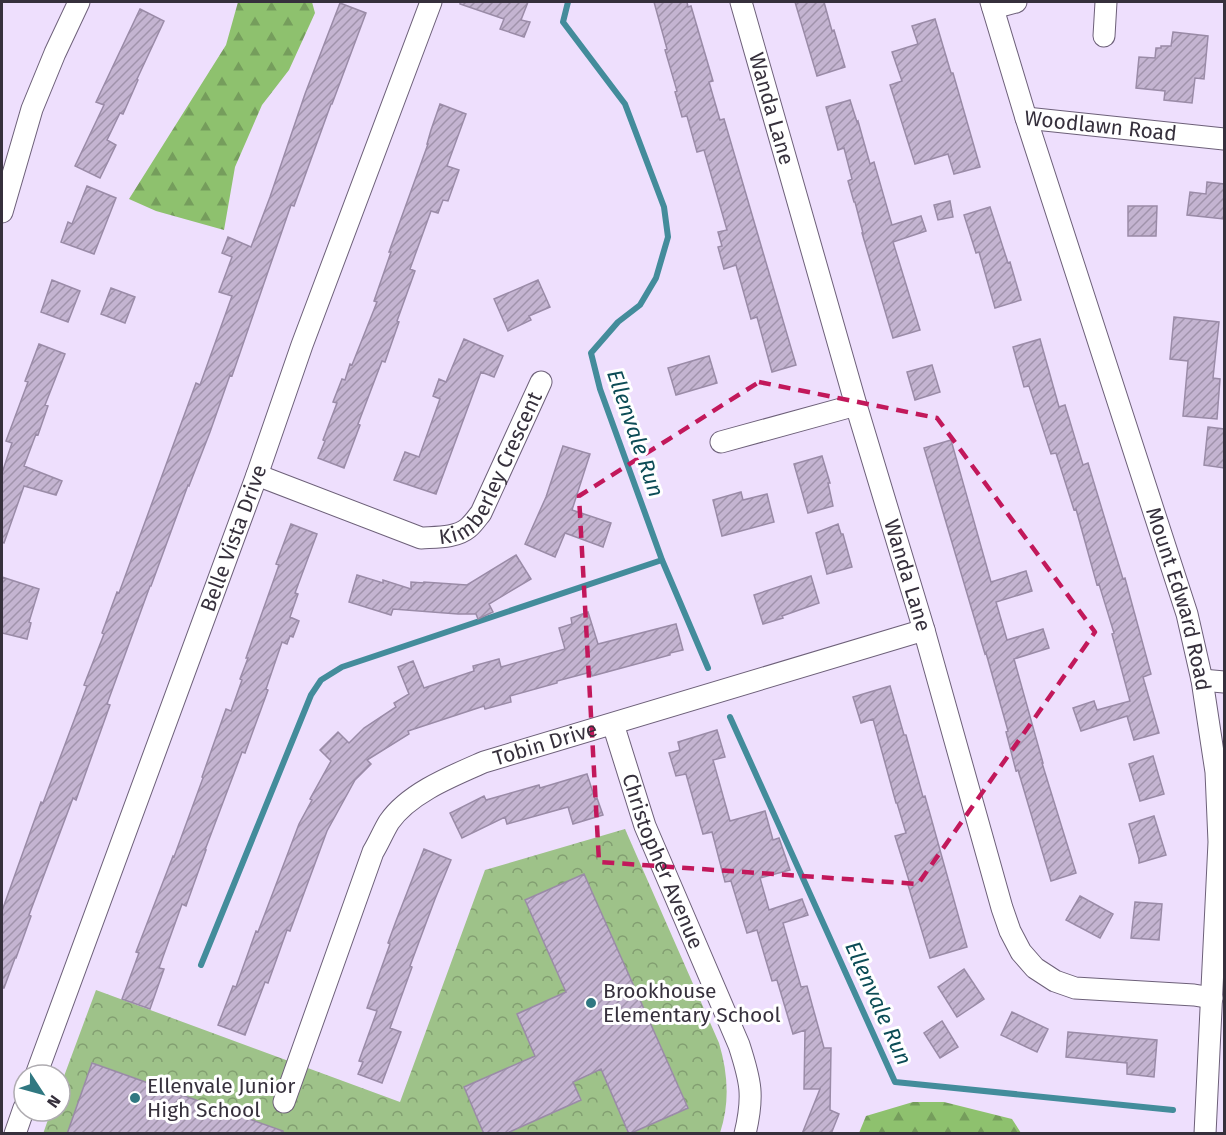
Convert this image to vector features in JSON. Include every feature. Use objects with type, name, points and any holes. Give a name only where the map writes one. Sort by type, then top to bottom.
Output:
[{"type":"street","points":[[2,213],[32,109],[79,2]]},
{"type":"street","name":"Belle Vista Drive","points":[[40,1063],[257,475],[302,345],[431,2]]},
{"type":"street","name":"Wanda Lane","points":[[741,2],[1010,931],[1021,952],[1035,968],[1055,981],[1075,988],[1212,998]]},
{"type":"street","points":[[992,5],[1016,2]]},
{"type":"street","points":[[1104,36],[1106,2]]},
{"type":"street","name":"Woodlawn Road","points":[[992,5],[1026,118],[1224,139]]},
{"type":"street","name":"Mount Edward Road","points":[[1026,118],[1187,614],[1202,680],[1215,772],[1219,842],[1205,1134]]},
{"type":"street","name":"Kimberley Crescent","points":[[257,475],[422,538],[459,534],[469,528],[481,513],[541,382]]},
{"type":"street","points":[[721,442],[856,405]]},
{"type":"street","name":"Tobin Drive","points":[[284,1102],[373,852],[390,821],[411,800],[444,780],[484,762],[924,630]]},
{"type":"street","points":[[1202,680],[1224,682]]},
{"type":"street","name":"Christopher Avenue","points":[[613,724],[645,826],[742,1053],[751,1090],[750,1110],[744,1134]]},
{"type":"highlighted area","points":[[759,382],[937,418],[1095,632],[918,884],[599,862],[579,496]]},
{"type":"green space","points":[[238,2],[312,2],[315,13],[289,70],[262,105],[235,167],[224,230],[156,211],[129,199],[226,45]]},
{"type":"green space","points":[[625,829],[719,1043],[727,1088],[720,1133],[43,1134],[47,1123],[72,1123],[72,1063],[69,1063],[96,990],[400,1102],[485,870]]},
{"type":"green space","points":[[913,1102],[944,1102],[1012,1119],[1021,1133],[859,1133],[866,1116]]},
{"type":"building","points":[[460,2],[528,2],[521,20],[530,22],[524,37],[500,29],[504,19],[460,4]]},
{"type":"building","points":[[654,2],[687,2],[688,7],[691,6],[713,81],[709,82],[720,120],[724,119],[796,365],[772,372],[757,317],[751,319],[736,265],[724,269],[718,247],[722,246],[718,232],[727,230],[704,150],[697,152],[687,116],[682,117]]},
{"type":"building","points":[[795,2],[824,2],[845,67],[817,76]]},
{"type":"building","points":[[340,3],[366,13],[294,206],[291,205],[232,376],[230,375],[150,586],[107,704],[110,705],[76,800],[73,798],[29,915],[31,916],[16,958],[4,988],[2,988],[2,911],[41,802],[43,803],[87,686],[84,685],[117,592],[119,593],[196,383],[200,385],[232,296],[219,292],[232,257],[222,253],[228,237],[251,247]]},
{"type":"building","points":[[140,9],[164,21],[123,114],[120,113],[107,140],[116,145],[100,178],[75,166],[104,105],[96,102]]},
{"type":"building","points":[[935,19],[980,167],[954,174],[948,154],[915,164],[890,85],[902,81],[892,52],[918,44],[912,26]]},
{"type":"building","points":[[1173,32],[1208,36],[1204,79],[1195,78],[1192,103],[1164,100],[1165,91],[1136,88],[1139,57],[1155,58],[1156,48],[1171,46]]},
{"type":"building","points":[[850,100],[870,164],[874,162],[892,225],[921,216],[926,231],[893,242],[920,330],[893,338],[848,181],[852,179],[844,148],[838,150],[826,107]]},
{"type":"building","points":[[440,104],[466,114],[447,166],[459,170],[448,201],[443,200],[438,213],[431,211],[410,269],[415,271],[397,321],[399,322],[385,362],[382,361],[358,424],[360,425],[344,468],[318,458],[337,403],[333,402],[342,379],[345,380],[350,364],[352,365],[377,302],[374,301],[391,252],[389,252]]},
{"type":"building","points":[[1207,182],[1224,184],[1224,219],[1187,215],[1190,192],[1206,194]]},
{"type":"building","points":[[87,186],[116,198],[94,254],[61,242],[68,222],[72,224]]},
{"type":"building","points":[[950,201],[953,217],[938,220],[934,205]]},
{"type":"building","points":[[1128,206],[1157,206],[1156,236],[1128,236]]},
{"type":"building","points":[[990,207],[1021,300],[995,308],[979,252],[976,253],[964,215]]},
{"type":"building","points":[[52,280],[80,291],[68,322],[41,312]]},
{"type":"building","points":[[538,280],[550,307],[529,316],[531,320],[508,331],[494,299]]},
{"type":"building","points":[[111,288],[135,297],[125,323],[101,314]]},
{"type":"building","points":[[1174,317],[1219,322],[1213,378],[1220,379],[1217,419],[1183,416],[1188,361],[1170,359]]},
{"type":"building","points":[[464,339],[503,356],[494,377],[481,372],[436,494],[394,480],[405,452],[419,457],[440,399],[433,396],[439,379],[446,382]]},
{"type":"building","points":[[1040,339],[1059,407],[1065,405],[1083,465],[1088,463],[1123,579],[1125,578],[1151,674],[1143,677],[1159,733],[1134,740],[1127,716],[1081,731],[1073,708],[1094,701],[1097,710],[1130,701],[1112,634],[1114,633],[1099,584],[1097,585],[1076,509],[1074,510],[1056,453],[1051,454],[1029,386],[1024,387],[1013,347]]},
{"type":"building","points":[[39,344],[65,354],[45,405],[48,406],[38,435],[36,434],[24,466],[62,481],[56,495],[24,486],[4,543],[2,542],[2,473],[12,443],[6,441],[28,382],[25,381]]},
{"type":"building","points":[[709,356],[717,383],[676,395],[668,368]]},
{"type":"building","points":[[932,365],[940,392],[915,400],[907,372]]},
{"type":"building","points":[[1208,427],[1224,429],[1224,468],[1204,465]]},
{"type":"building","points":[[951,440],[991,582],[1026,571],[1032,591],[996,602],[1007,640],[1043,629],[1049,648],[1014,659],[1042,763],[1076,873],[1051,881],[1018,770],[1016,771],[1006,732],[1008,731],[986,653],[924,448]]},
{"type":"building","points":[[563,446],[590,454],[572,510],[611,523],[603,547],[565,533],[555,557],[525,544],[546,497]]},
{"type":"building","points":[[822,456],[830,483],[828,483],[833,506],[808,513],[794,464]]},
{"type":"building","points":[[741,492],[743,500],[767,494],[774,522],[722,536],[713,500]]},
{"type":"building","points":[[291,524],[317,534],[295,593],[298,594],[290,617],[299,621],[293,637],[290,636],[287,644],[282,642],[266,689],[268,690],[245,753],[242,752],[186,906],[182,904],[159,968],[164,969],[150,1009],[122,999],[139,953],[136,952],[174,857],[226,709],[231,711],[242,680],[240,679],[248,658],[246,658],[279,565],[276,564]]},
{"type":"building","points":[[838,524],[852,567],[827,574],[816,533]]},
{"type":"building","points":[[516,555],[531,579],[489,604],[493,612],[478,619],[476,614],[393,609],[391,615],[349,602],[357,575],[411,589],[411,582],[467,585]]},
{"type":"building","points":[[811,576],[819,603],[763,624],[754,595]]},
{"type":"building","points":[[2,577],[39,589],[29,622],[31,623],[27,639],[2,633]]},
{"type":"building","points":[[588,612],[598,644],[676,624],[683,650],[592,676],[591,672],[557,681],[557,683],[510,696],[511,702],[485,709],[484,706],[408,731],[409,734],[367,760],[371,764],[355,780],[327,831],[290,931],[287,930],[268,983],[265,982],[245,1035],[218,1025],[233,986],[236,987],[299,824],[331,761],[320,750],[338,732],[349,743],[364,728],[396,707],[394,703],[409,694],[398,667],[413,661],[424,688],[474,671],[473,666],[499,659],[501,667],[565,649],[559,628],[572,624],[571,618]]},
{"type":"building","points":[[890,686],[923,797],[925,796],[967,947],[930,958],[895,836],[906,833],[873,719],[861,723],[853,697]]},
{"type":"building","points":[[717,730],[725,757],[713,760],[730,821],[765,811],[773,840],[779,838],[790,870],[760,878],[769,910],[802,899],[808,915],[783,923],[801,987],[807,986],[824,1048],[831,1048],[830,1110],[839,1114],[831,1134],[802,1134],[820,1089],[804,1089],[805,1030],[793,1034],[777,980],[772,981],[757,930],[747,933],[731,881],[725,882],[712,832],[703,834],[686,774],[676,776],[669,753],[680,750],[678,742]]},
{"type":"building","points":[[1153,756],[1164,794],[1140,801],[1129,764]]},
{"type":"building","points":[[587,774],[603,815],[573,824],[568,807],[507,824],[505,817],[462,838],[450,813],[484,796],[486,800],[539,785],[540,788]]},
{"type":"building","points":[[1154,816],[1166,855],[1139,863],[1129,824]]},
{"type":"building","points":[[424,849],[451,860],[410,966],[412,967],[390,1028],[401,1032],[382,1083],[358,1074],[363,1062],[359,1061],[377,1011],[367,1008],[390,944],[388,943]]},
{"type":"building","name":"Brookhouse Elementary School","points":[[584,874],[688,1108],[629,1134],[601,1069],[573,1082],[581,1100],[505,1134],[484,1134],[464,1087],[535,1056],[517,1014],[566,992],[525,900]]},
{"type":"building","points":[[1080,896],[1113,914],[1100,938],[1066,920]]},
{"type":"building","points":[[1135,902],[1162,904],[1159,940],[1131,938]]},
{"type":"building","points":[[964,969],[984,999],[957,1017],[938,987]]},
{"type":"building","points":[[1012,1012],[1048,1029],[1037,1052],[1001,1035]]},
{"type":"building","points":[[942,1021],[958,1047],[940,1058],[924,1033]]},
{"type":"building","points":[[1068,1032],[1157,1040],[1154,1077],[1127,1074],[1127,1063],[1066,1057]]},
{"type":"building","name":"Ellenvale Junior High School","points":[[92,1063],[283,1131],[283,1134],[67,1134]]},
{"type":"waterway","name":"Ellenvale Run","points":[[568,2],[563,22],[625,104],[664,207],[668,237],[656,278],[640,305],[618,322],[591,353],[600,389],[662,560],[708,668]]},
{"type":"waterway","points":[[201,965],[311,695],[321,680],[342,667],[662,560]]},
{"type":"waterway","name":"Ellenvale Run","points":[[730,717],[895,1082],[1173,1110]]},
{"type":"place","name":"Brookhouse Elementary School","points":[[591,1003]]},
{"type":"place","name":"Ellenvale Junior High School","points":[[135,1098]]}]
